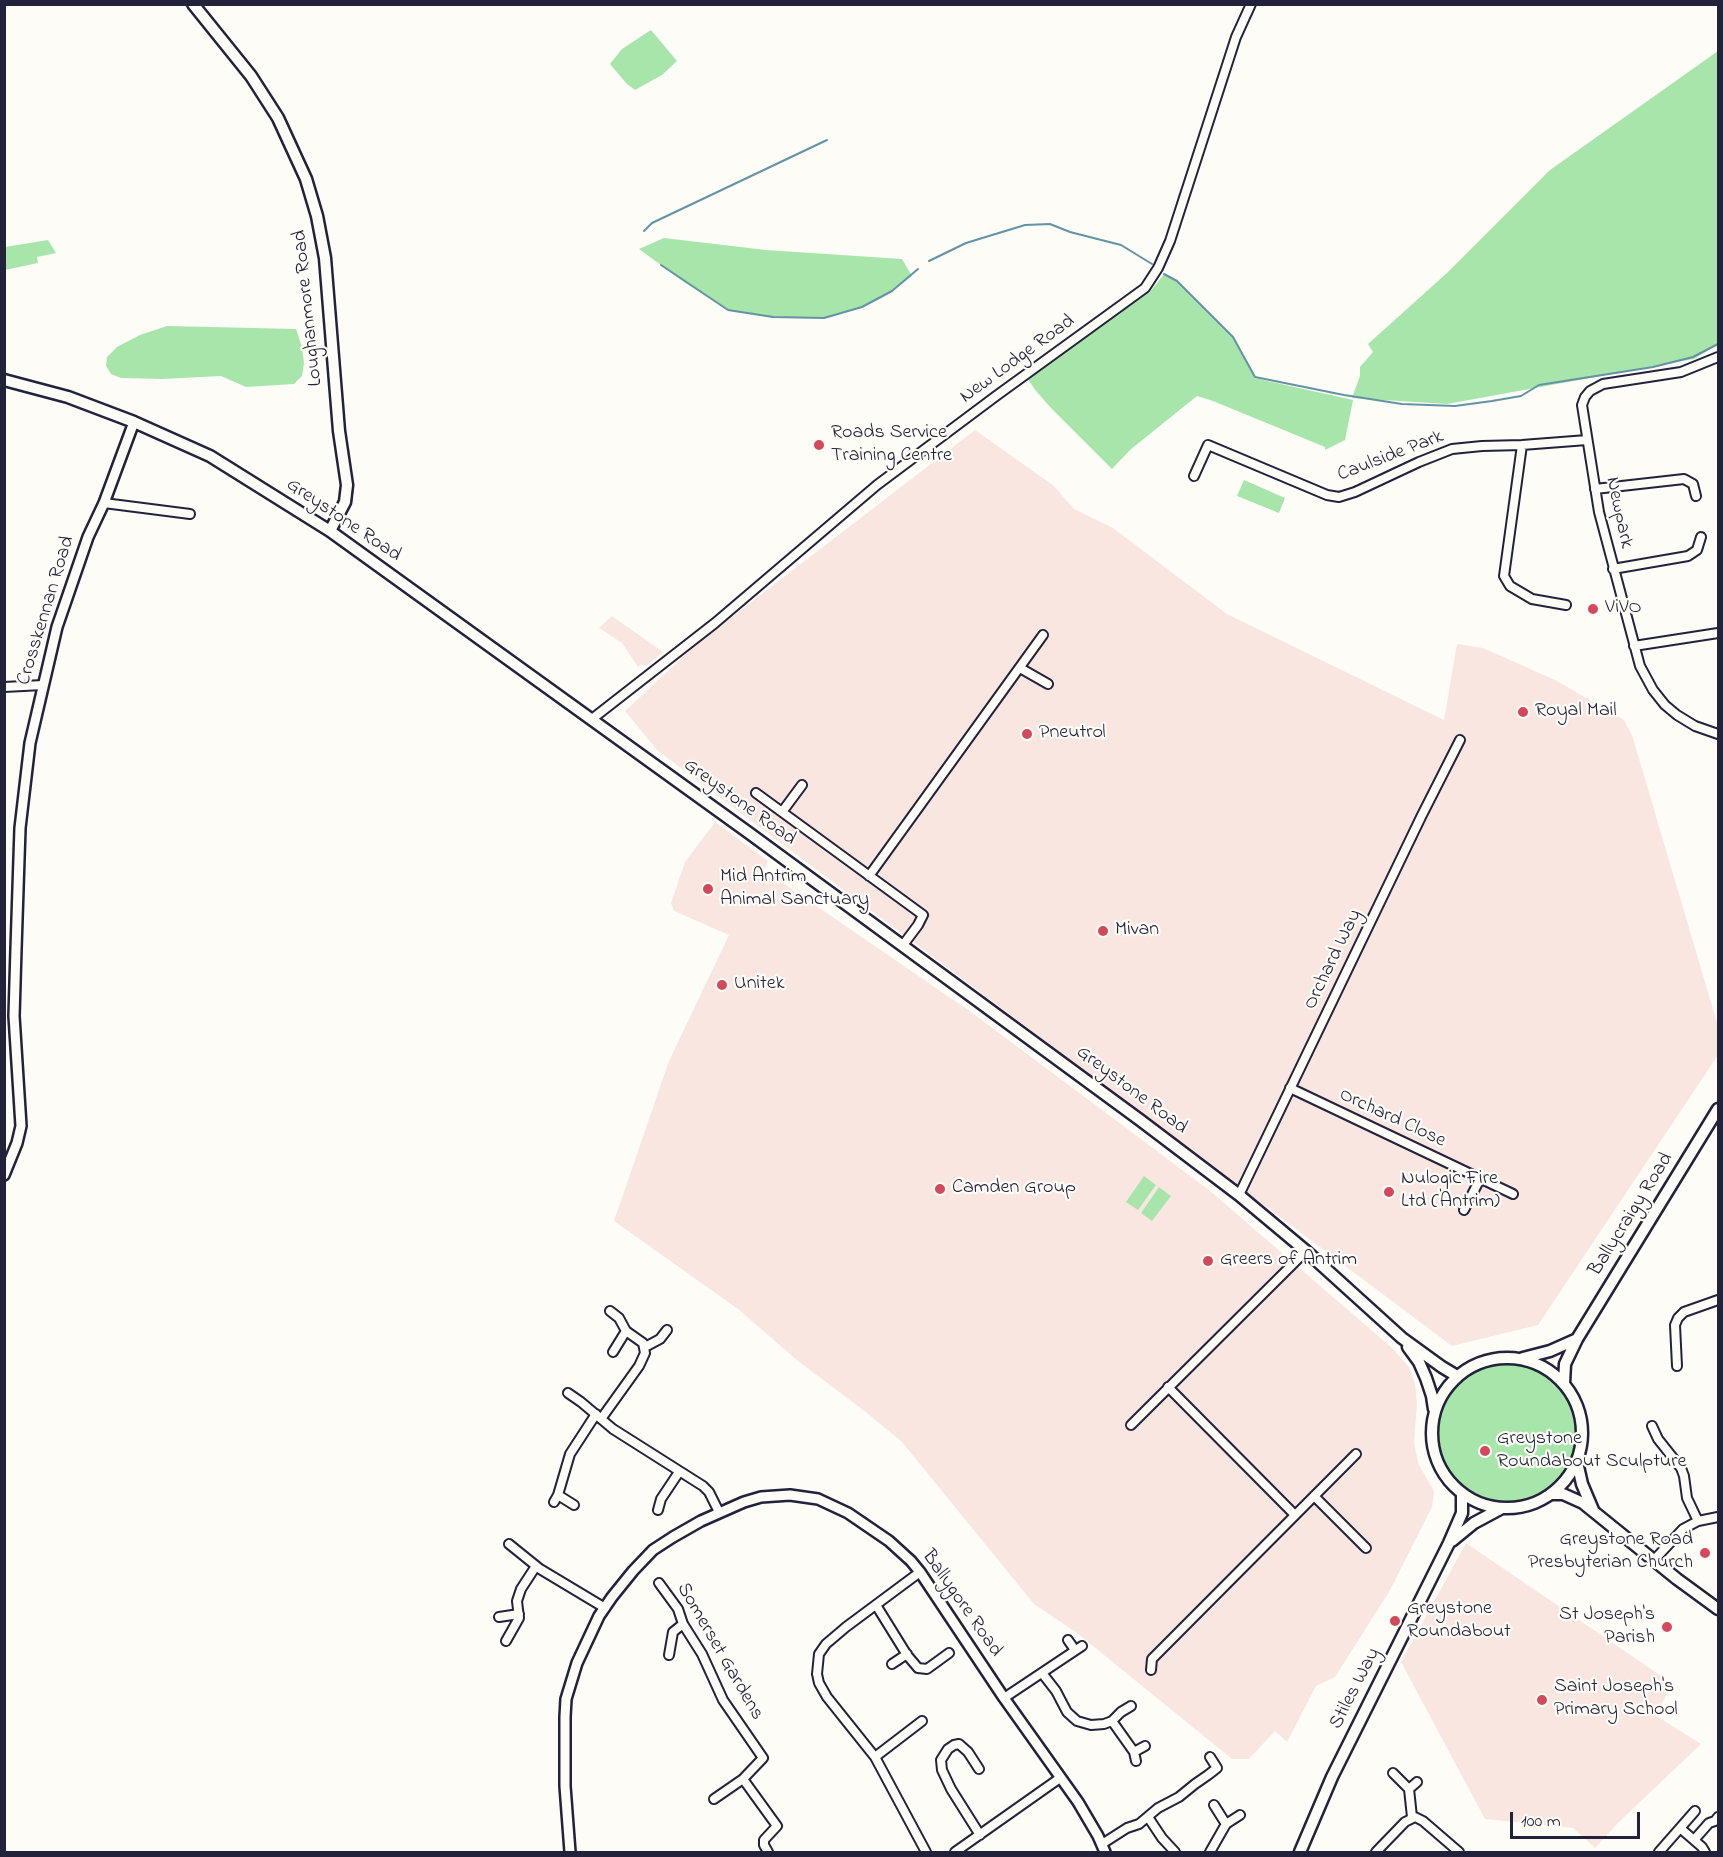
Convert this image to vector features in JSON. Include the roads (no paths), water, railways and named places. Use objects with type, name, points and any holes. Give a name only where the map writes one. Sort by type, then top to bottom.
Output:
[{"type":"main road","name":"Loughanmore Road","points":[[193,4],[251,76],[278,118],[302,170],[317,216],[325,258],[339,431],[347,485],[343,506],[330,531]]},
{"type":"main road","name":"Greystone Road","points":[[4,380],[68,397],[134,422],[210,456],[330,531],[903,945],[1140,1120],[1239,1195],[1306,1251],[1401,1338],[1457,1376]]},
{"type":"main road","name":"Ballycraigy Road","points":[[1564,1383],[1565,1364],[1577,1339],[1719,1109]]},
{"type":"main road","name":"Greystone Road","points":[[1401,1338],[1419,1362],[1432,1396],[1434,1413]]},
{"type":"main road","points":[[1523,1359],[1550,1351],[1577,1339]]},
{"type":"main road","points":[[1503,1357],[1523,1359],[1538,1364],[1552,1372],[1564,1383],[1576,1403],[1581,1420],[1582,1438],[1577,1462],[1566,1480],[1551,1494],[1536,1503],[1502,1508],[1481,1504],[1462,1494],[1449,1481],[1439,1466],[1433,1449],[1431,1431],[1434,1413],[1443,1392],[1457,1376],[1484,1360],[1503,1357]]},
{"type":"main road","points":[[1577,1462],[1582,1484],[1593,1511]]},
{"type":"main road","name":"Stiles Way","points":[[1299,1852],[1332,1777],[1449,1543],[1462,1513],[1462,1494]]},
{"type":"main road","points":[[1551,1494],[1563,1494],[1583,1503],[1719,1609]]},
{"type":"main road","name":"Stiles Way","points":[[1449,1543],[1474,1523],[1502,1508]]},
{"type":"street","name":"New Lodge Road","points":[[592,719],[715,623],[878,485],[987,402],[1145,288],[1158,268],[1170,241],[1236,37],[1251,4]]},
{"type":"street","name":"Newpark","points":[[1719,357],[1681,372],[1603,384],[1586,394],[1582,405],[1595,489],[1613,569],[1634,646],[1647,681],[1665,705],[1677,716],[1695,726],[1719,734]]},
{"type":"street","name":"Crosskennan Road","points":[[4,1175],[21,1126],[15,1016],[20,828],[30,743],[61,615],[88,537],[104,503],[134,422]]},
{"type":"street","name":"Caulside Park","points":[[1194,476],[1208,445],[1327,495],[1339,497],[1452,449],[1587,440]]},
{"type":"street","points":[[1522,445],[1504,576],[1510,586],[1532,599],[1566,605]]},
{"type":"street","points":[[1595,489],[1682,479],[1691,482],[1696,496]]},
{"type":"street","points":[[104,503],[190,514]]},
{"type":"street","points":[[1613,569],[1688,556],[1697,550],[1701,537]]},
{"type":"street","points":[[1634,646],[1719,633]]},
{"type":"street","points":[[869,876],[1043,636]]},
{"type":"street","points":[[1020,668],[1048,684]]},
{"type":"street","points":[[4,687],[43,685]]},
{"type":"street","name":"Orchard Way","points":[[1239,1195],[1460,740]]},
{"type":"street","points":[[782,812],[802,785]]},
{"type":"street","points":[[756,793],[923,915],[903,945]]},
{"type":"street","name":"Orchard Close","points":[[1290,1088],[1513,1194]]},
{"type":"street","points":[[1464,1210],[1480,1179]]},
{"type":"street","points":[[1131,1425],[1306,1251]]},
{"type":"street","points":[[1677,1366],[1675,1325],[1678,1318],[1684,1312],[1719,1300]]},
{"type":"street","points":[[574,1505],[556,1499],[570,1454],[639,1366],[645,1353],[645,1347],[626,1331],[619,1318],[610,1311]]},
{"type":"street","points":[[645,1347],[660,1339],[667,1330]]},
{"type":"street","points":[[613,1352],[626,1331]]},
{"type":"street","points":[[1168,1387],[1295,1515]]},
{"type":"street","points":[[568,1393],[618,1432],[706,1488],[719,1512]]},
{"type":"street","points":[[1652,1426],[1658,1439],[1683,1470],[1687,1498],[1698,1521]]},
{"type":"street","points":[[1151,1670],[1152,1659],[1356,1454]]},
{"type":"street","points":[[658,1510],[661,1498],[679,1472]]},
{"type":"street","name":"Ballygore Road","points":[[570,1852],[565,1776],[566,1699],[583,1648],[605,1608],[627,1577],[653,1550],[682,1531],[748,1500],[796,1495],[818,1499],[865,1523],[902,1552],[920,1572],[1081,1808],[1103,1848]]},
{"type":"street","points":[[1314,1496],[1366,1548]]},
{"type":"street","points":[[1654,1560],[1679,1532],[1698,1521],[1719,1517]]},
{"type":"street","points":[[509,1544],[536,1566],[605,1608]]},
{"type":"street","points":[[506,1641],[517,1622],[518,1595],[536,1566]]},
{"type":"street","points":[[920,1572],[826,1644],[816,1664],[822,1690],[875,1757],[926,1852]]},
{"type":"street","name":"Somerset Gardens","points":[[659,1583],[678,1609],[683,1624],[702,1654],[723,1700],[763,1758],[743,1779]]},
{"type":"street","points":[[876,1605],[918,1668],[927,1669],[949,1653]]},
{"type":"street","points":[[499,1617],[519,1614]]},
{"type":"street","points":[[669,1655],[673,1632],[683,1624]]},
{"type":"street","points":[[1004,1698],[1078,1648],[1068,1640]]},
{"type":"street","points":[[892,1664],[907,1654]]},
{"type":"street","points":[[1042,1673],[1068,1712],[1077,1721],[1090,1725],[1104,1724],[1113,1721],[1131,1706]]},
{"type":"street","points":[[875,1757],[921,1721]]},
{"type":"street","points":[[1113,1721],[1134,1752],[1136,1761]]},
{"type":"street","points":[[979,1769],[968,1752],[959,1744],[948,1749],[941,1760],[942,1770],[951,1789],[980,1835]]},
{"type":"street","points":[[1134,1752],[1145,1746]]},
{"type":"street","points":[[1103,1848],[1158,1808],[1179,1797],[1217,1767],[1210,1757]]},
{"type":"street","points":[[1393,1773],[1409,1789],[1412,1817]]},
{"type":"street","points":[[955,1852],[1060,1778]]},
{"type":"street","points":[[714,1798],[743,1779],[777,1826],[764,1840],[768,1852]]},
{"type":"street","points":[[1409,1789],[1417,1782]]},
{"type":"street","points":[[1214,1805],[1226,1824]]},
{"type":"street","points":[[1659,1852],[1695,1810]]},
{"type":"street","points":[[1210,1852],[1226,1824],[1240,1815]]},
{"type":"street","points":[[1148,1817],[1175,1852]]},
{"type":"street","points":[[1377,1852],[1401,1825],[1412,1817]]},
{"type":"street","points":[[1412,1817],[1420,1819],[1459,1852]]},
{"type":"street","points":[[1694,1840],[1709,1822],[1717,1820]]},
{"type":"street","points":[[1680,1828],[1705,1852]]},
{"type":"waterway","points":[[644,231],[652,223],[827,140]]},
{"type":"waterway","points":[[929,261],[966,243],[1025,225],[1050,224],[1070,232],[1121,245],[1152,264]]},
{"type":"waterway","points":[[661,265],[728,310],[773,317],[824,318],[862,307],[892,291],[918,269]]},
{"type":"waterway","points":[[1164,274],[1177,281],[1233,337],[1255,377],[1402,404],[1455,406],[1521,396],[1539,385],[1653,367],[1693,357],[1718,344]]},
{"type":"place","name":"Roads Service Training Centre","points":[[819,445]]},
{"type":"place","name":"ViVO","points":[[1593,609]]},
{"type":"place","name":"Royal Mail","points":[[1523,712]]},
{"type":"place","name":"Pneutrol","points":[[1027,734]]},
{"type":"place","name":"Mid Antrim Animal Sanctuary","points":[[708,889]]},
{"type":"place","name":"Mivan","points":[[1103,931]]},
{"type":"place","name":"Unitek","points":[[722,985]]},
{"type":"place","name":"Camden Group","points":[[940,1189]]},
{"type":"place","name":"Nulogic Fire Ltd (Antrim)","points":[[1389,1192]]},
{"type":"place","name":"Greers of Antrim","points":[[1208,1261]]},
{"type":"place","name":"Greystone Roundabout Sculpture","points":[[1485,1451]]},
{"type":"place","name":"Greystone Road Presbyterian Church","points":[[1705,1553]]},
{"type":"place","name":"Greystone Roundabout","points":[[1395,1621]]},
{"type":"place","name":"St Joseph's Parish","points":[[1667,1627]]},
{"type":"place","name":"Saint Joseph's Primary School","points":[[1542,1700]]}]
